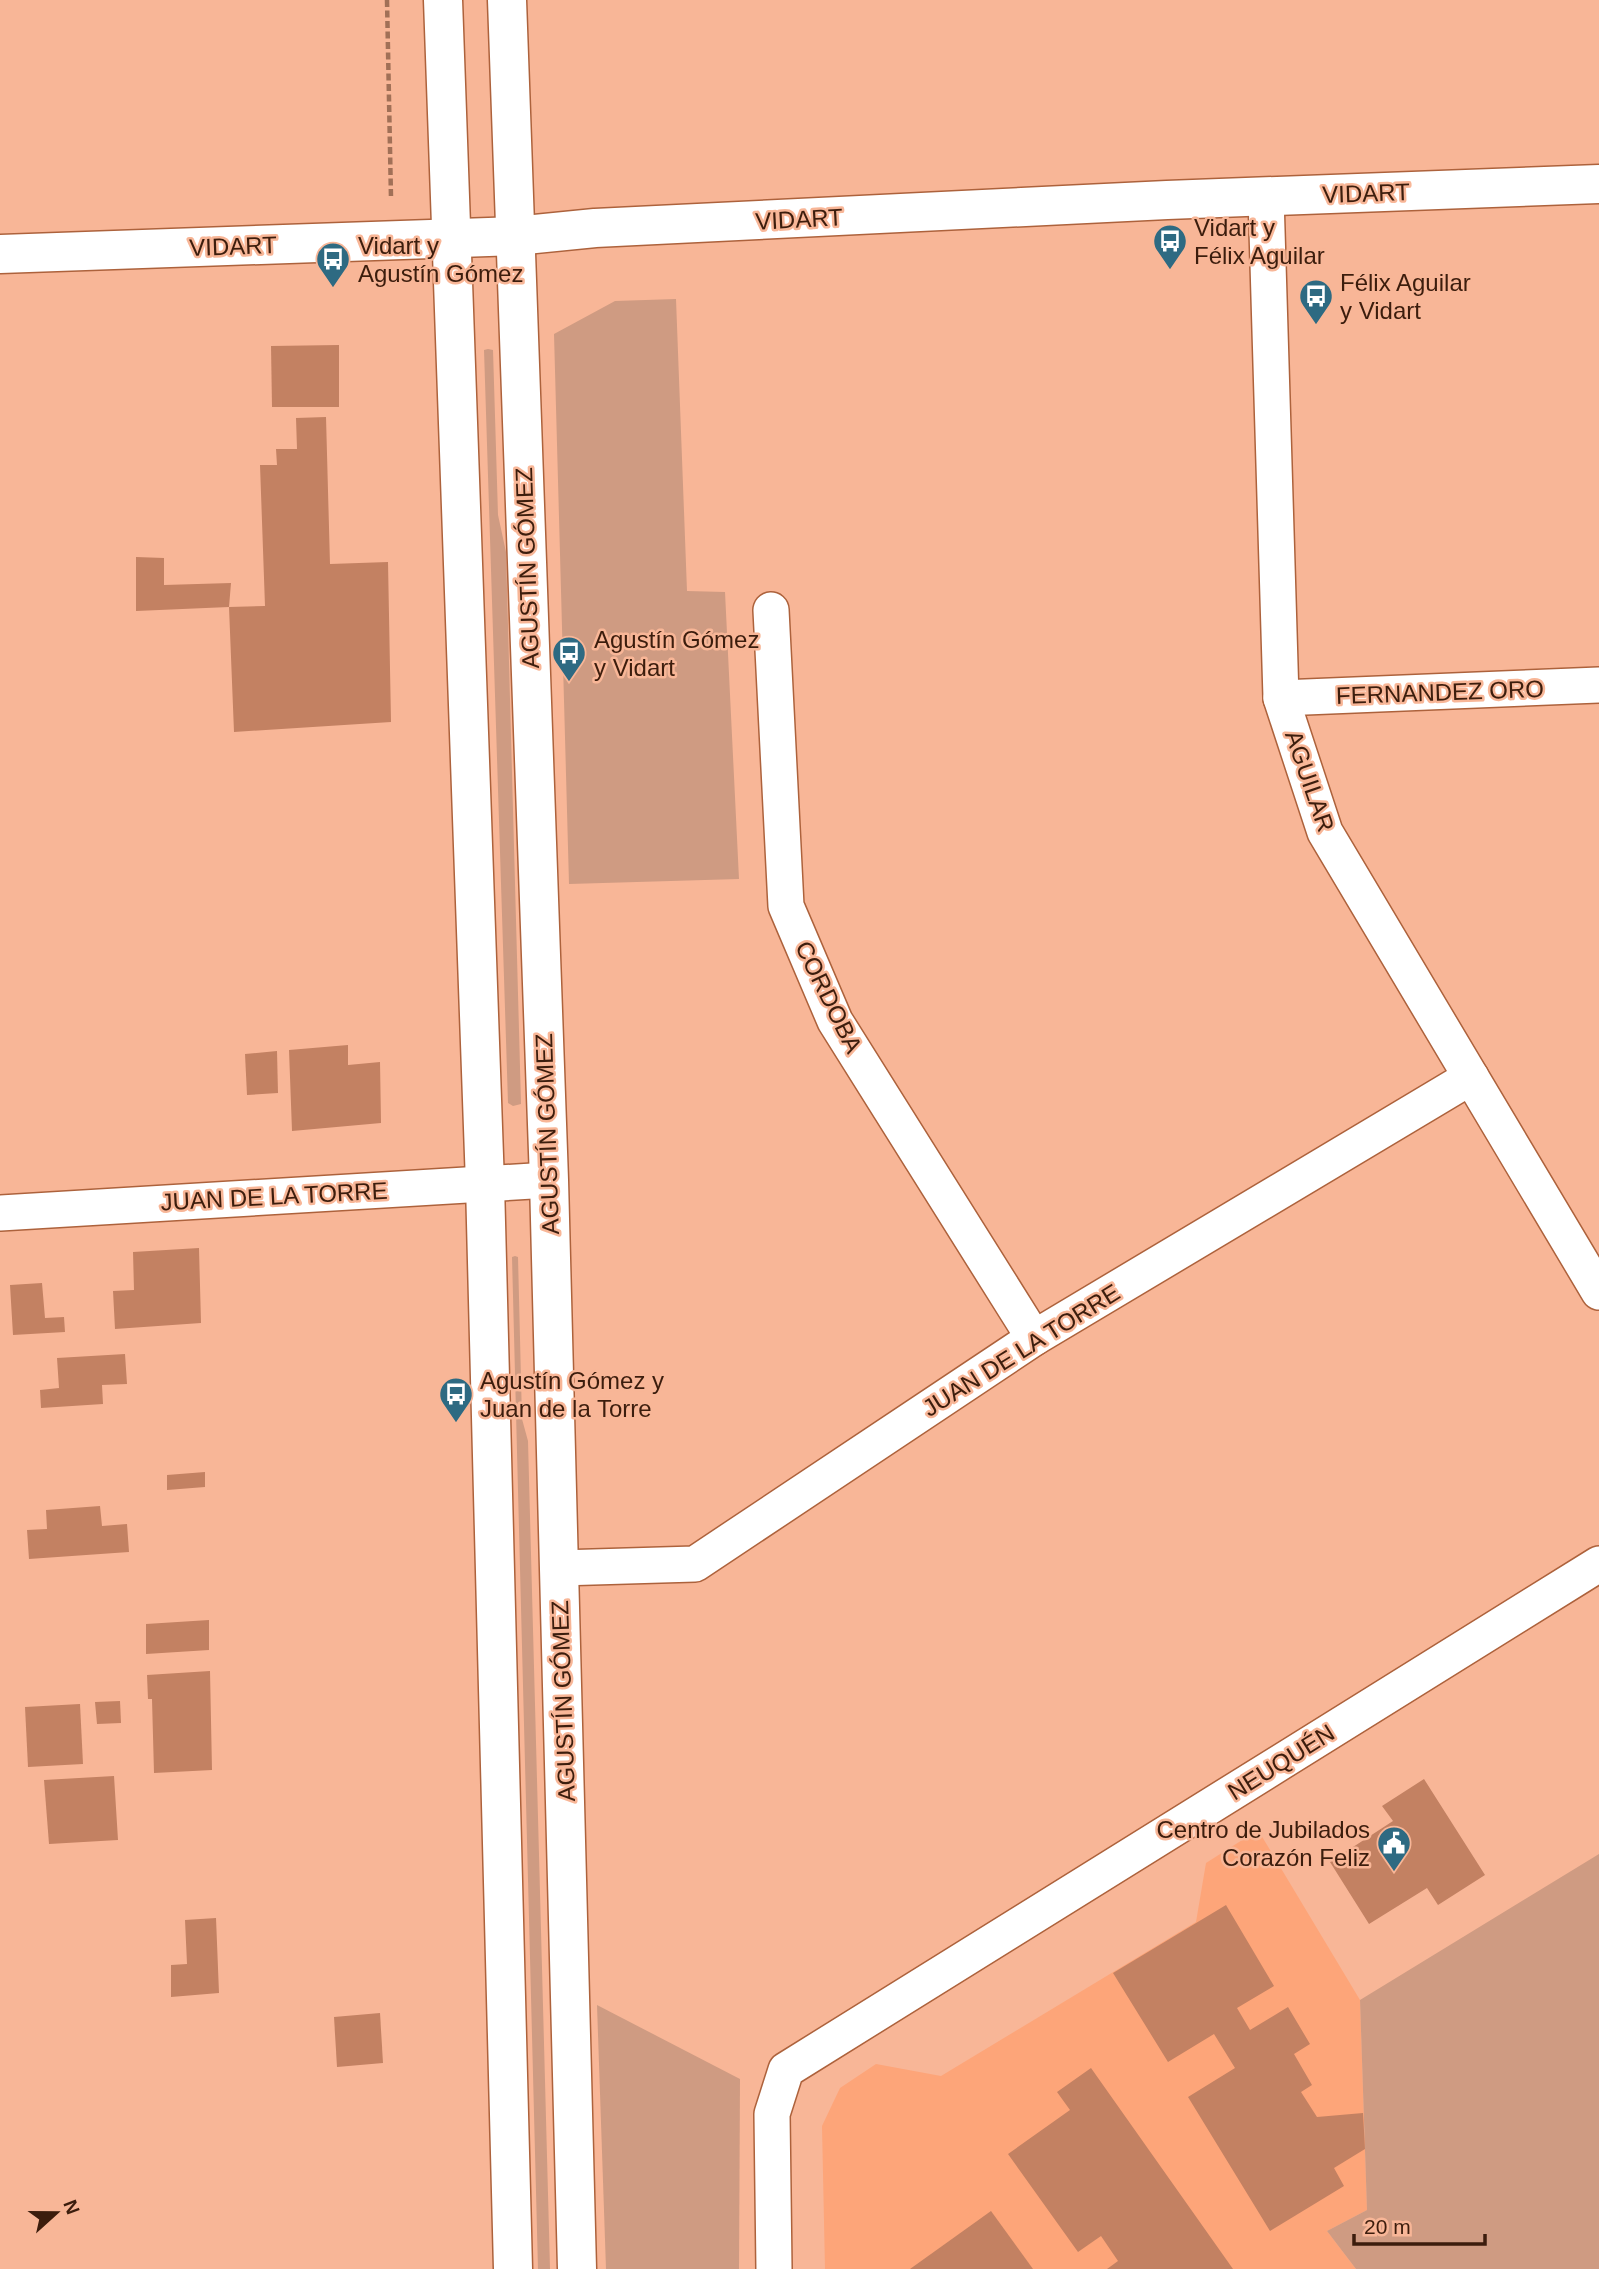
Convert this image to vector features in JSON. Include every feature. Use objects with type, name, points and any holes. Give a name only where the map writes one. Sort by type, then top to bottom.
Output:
[{"type":"main road","points":[[443,0],[485,1184],[513,2269]]},
{"type":"main road","name":"AGUSTÍN GÓMEZ","points":[[507,0],[549,1180],[577,2269]]},
{"type":"main road","name":"VIDART","points":[[0,254],[515,236],[595,228],[1599,184]]},
{"type":"street","name":"AGUILAR","points":[[1266,197],[1281,698],[1325,832],[1599,1292]]},
{"type":"street","name":"CORDOBA","points":[[771,610],[786,906],[835,1021],[1034,1338]]},
{"type":"street","name":"FERNANDEZ ORO","points":[[1281,698],[1599,685]]},
{"type":"street","name":"JUAN DE LA TORRE","points":[[559,1567],[695,1564],[1034,1338],[1471,1077]]},
{"type":"street","name":"JUAN DE LA TORRE","points":[[0,1213],[549,1180]]},
{"type":"street","name":"NEUQUÉN","points":[[774,2269],[772,2114],[786,2070],[1599,1564]]},
{"type":"path","points":[[387,0],[392,241]]},
{"type":"shaded area","points":[[676,299],[687,591],[725,592],[739,879],[569,884],[554,334],[615,301]]},
{"type":"shaded area","points":[[484,350],[493,350],[498,515],[506,552],[521,1104],[513,1106],[508,1103]]},
{"type":"shaded area","points":[[512,1257],[518,1257],[522,1419],[528,1441],[550,2269],[538,2269]]},
{"type":"shaded area","points":[[1258,1830],[1360,2000],[1367,2210],[1327,2231],[1356,2269],[825,2269],[822,2126],[840,2088],[876,2064],[941,2076],[1196,1922],[1206,1863]]},
{"type":"shaded area","points":[[1599,1854],[1599,2269],[1356,2269],[1327,2231],[1367,2210],[1360,2000]]},
{"type":"shaded area","points":[[597,2005],[740,2079],[739,2269],[606,2269]]},
{"type":"building","points":[[339,345],[339,407],[272,407],[271,346]]},
{"type":"building","points":[[326,417],[330,564],[388,562],[391,722],[234,732],[229,607],[265,606],[260,465],[277,465],[276,449],[297,449],[296,418]]},
{"type":"building","points":[[136,557],[164,558],[164,585],[231,583],[229,607],[136,611]]},
{"type":"building","points":[[348,1045],[348,1065],[380,1062],[381,1123],[292,1131],[289,1050]]},
{"type":"building","points":[[277,1051],[278,1093],[247,1095],[245,1054]]},
{"type":"building","points":[[199,1248],[201,1323],[115,1329],[113,1291],[134,1290],[133,1252]]},
{"type":"building","points":[[42,1283],[45,1318],[64,1317],[65,1332],[13,1335],[10,1285]]},
{"type":"building","points":[[125,1354],[127,1384],[102,1385],[103,1404],[41,1408],[40,1390],[59,1388],[57,1358]]},
{"type":"building","points":[[205,1472],[205,1487],[167,1490],[167,1475]]},
{"type":"building","points":[[100,1506],[102,1526],[127,1524],[129,1552],[29,1559],[27,1530],[47,1529],[46,1510]]},
{"type":"building","points":[[209,1620],[209,1650],[146,1654],[146,1624]]},
{"type":"building","points":[[210,1671],[212,1770],[154,1773],[152,1699],[148,1699],[147,1675]]},
{"type":"building","points":[[120,1701],[121,1723],[97,1724],[95,1702]]},
{"type":"building","points":[[80,1704],[83,1764],[28,1767],[25,1707]]},
{"type":"building","points":[[114,1776],[118,1840],[49,1844],[44,1780]]},
{"type":"building","points":[[1424,1779],[1485,1875],[1438,1905],[1427,1888],[1369,1924],[1330,1862],[1393,1821],[1382,1806]]},
{"type":"building","points":[[1226,1905],[1274,1986],[1237,2008],[1250,2030],[1288,2007],[1310,2044],[1294,2054],[1312,2085],[1301,2092],[1317,2117],[1363,2113],[1365,2149],[1334,2168],[1344,2186],[1270,2231],[1188,2097],[1235,2068],[1214,2034],[1168,2062],[1113,1973]]},
{"type":"building","points":[[216,1918],[219,1993],[171,1997],[171,1965],[187,1964],[185,1920]]},
{"type":"building","points":[[380,2013],[383,2063],[337,2067],[334,2017]]},
{"type":"building","points":[[1091,2068],[1233,2269],[1107,2269],[1118,2261],[1101,2236],[1078,2252],[1008,2154],[1070,2110],[1057,2092]]},
{"type":"building","points":[[991,2211],[1033,2269],[910,2269]]},
{"type":"place","name":"Vidart y Félix Aguilar","points":[[1170,271]]},
{"type":"place","name":"Vidart y Agustín Gómez","points":[[333,289]]},
{"type":"place","name":"Félix Aguilar y Vidart","points":[[1316,326]]},
{"type":"place","name":"Agustín Gómez y Vidart","points":[[569,683]]},
{"type":"place","name":"Agustín Gómez y Juan de la Torre","points":[[456,1424]]},
{"type":"place","name":"Centro de Jubilados Corazón Feliz","points":[[1394,1873]]}]
